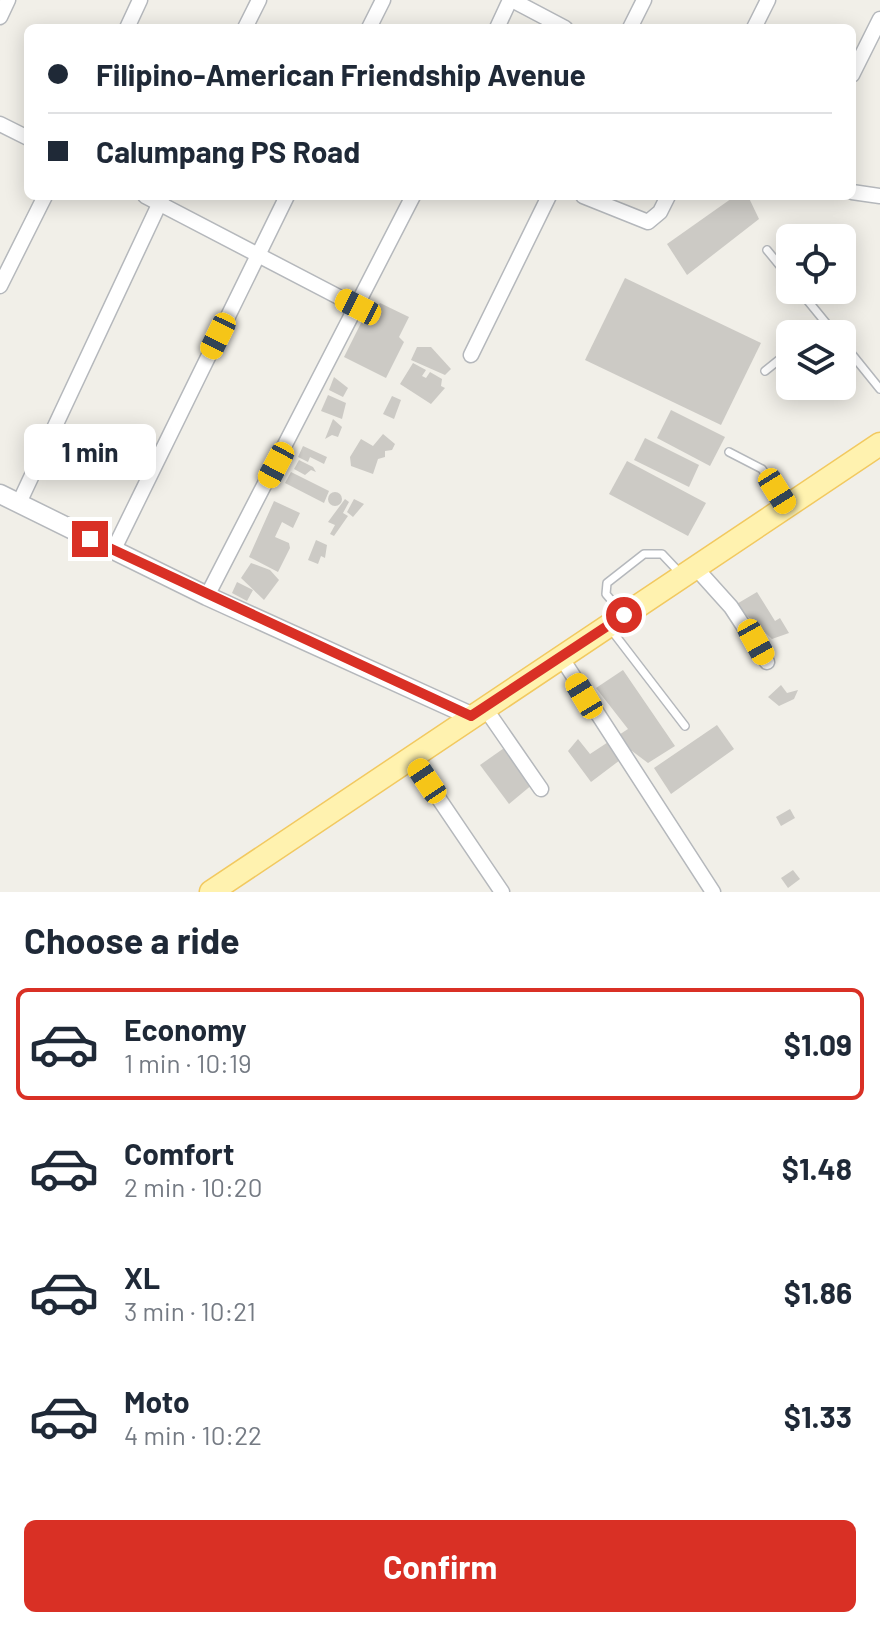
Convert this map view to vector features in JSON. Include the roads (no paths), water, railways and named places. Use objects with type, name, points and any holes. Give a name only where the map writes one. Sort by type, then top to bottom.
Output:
[{"type":"main road","points":[[211,892],[880,444]]},
{"type":"street","points":[[0,17],[8,0]]},
{"type":"street","points":[[129,24],[140,0]]},
{"type":"street","points":[[247,24],[259,0]]},
{"type":"street","points":[[371,24],[383,0]]},
{"type":"street","points":[[499,24],[511,0],[557,24]]},
{"type":"street","points":[[632,24],[644,0]]},
{"type":"street","points":[[756,24],[768,0]]},
{"type":"street","points":[[856,67],[880,19]]},
{"type":"street","points":[[0,124],[24,136]]},
{"type":"street","points":[[856,193],[880,196]]},
{"type":"street","points":[[0,286],[43,200]]},
{"type":"street","points":[[19,503],[162,200],[358,307]]},
{"type":"street","points":[[113,551],[285,200]]},
{"type":"street","points":[[207,596],[411,200]]},
{"type":"street","points":[[471,355],[547,200]]},
{"type":"street","points":[[593,200],[648,222],[660,212],[666,200]]},
{"type":"street","points":[[0,494],[207,596],[478,712],[541,789]]},
{"type":"street","points":[[689,571],[731,607],[767,662]]},
{"type":"street","points":[[561,657],[713,892]]},
{"type":"street","points":[[412,759],[502,892]]},
{"type":"lane","points":[[767,250],[776,261]]},
{"type":"lane","points":[[810,304],[823,320]]},
{"type":"lane","points":[[856,359],[880,389]]},
{"type":"lane","points":[[765,371],[776,362]]},
{"type":"lane","points":[[729,452],[762,469],[786,506]]},
{"type":"lane","points":[[685,726],[616,620],[606,594],[607,583],[644,554],[662,554],[689,571]]}]
